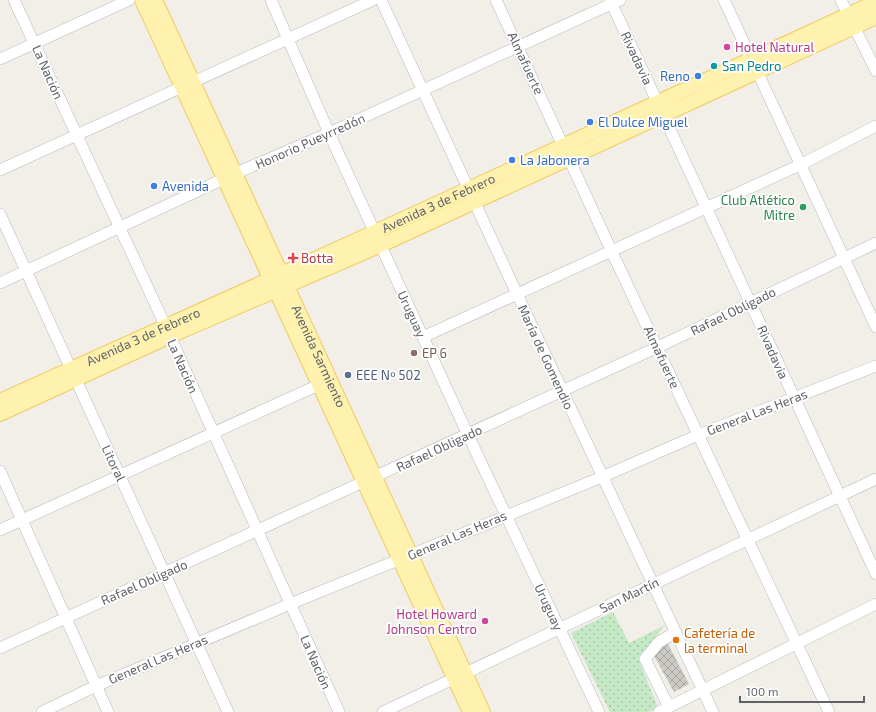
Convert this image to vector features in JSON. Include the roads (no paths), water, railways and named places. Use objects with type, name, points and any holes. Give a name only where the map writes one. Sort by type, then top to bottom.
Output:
[{"type":"main road","name":"Avenida Sarmiento","points":[[142,0],[188,85]]},
{"type":"main road","name":"Avenida Sarmiento","points":[[155,0],[188,85],[460,677],[470,712]]},
{"type":"main road","name":"Avenida 3 de Febrero","points":[[0,401],[72,374],[378,239],[755,65],[848,15],[876,2]]},
{"type":"main road","name":"Avenida 3 de Febrero","points":[[755,65],[856,27],[876,17]]},
{"type":"main road","name":"Avenida 3 de Febrero","points":[[0,414],[72,374]]},
{"type":"main road","name":"Avenida Sarmiento","points":[[460,677],[483,712]]},
{"type":"street","name":"La Nación","points":[[14,0],[168,331],[339,712]]},
{"type":"street","points":[[0,59],[129,0]]},
{"type":"street","name":"Uruguay","points":[[271,0],[329,133],[468,435],[599,712]]},
{"type":"street","points":[[0,170],[373,0]]},
{"type":"street","name":"María de Gomendio","points":[[381,0],[602,477],[713,712]]},
{"type":"street","name":"Almafuerte","points":[[496,0],[611,250],[798,643],[829,712]]},
{"type":"street","points":[[724,0],[802,164],[843,258],[876,327]]},
{"type":"street","points":[[842,0],[876,71]]},
{"type":"street","name":"Honorio Pueyrredón","points":[[0,283],[614,1]]},
{"type":"street","name":"Rivadavia","points":[[614,1],[660,109],[751,302],[794,399],[841,496],[876,574]]},
{"type":"street","points":[[423,337],[802,164],[876,126]]},
{"type":"street","name":"Litoral","points":[[0,214],[27,270],[72,374],[228,712]]},
{"type":"street","name":"Rafael Obligado","points":[[0,648],[66,616],[165,573],[468,435],[658,347],[876,243]]},
{"type":"street","name":"General Las Heras","points":[[42,712],[96,686],[290,604],[602,477],[698,435],[876,366]]},
{"type":"street","points":[[0,530],[325,383]]},
{"type":"street","points":[[0,471],[23,519],[108,712]]},
{"type":"street","name":"San Martín","points":[[383,712],[460,677],[876,479]]},
{"type":"street","points":[[676,632],[659,642],[645,659],[664,710],[876,604]]},
{"type":"place","name":"Hotel Natural","points":[[727,47]]},
{"type":"place","name":"San Pedro","points":[[714,66]]},
{"type":"place","name":"Reno","points":[[698,76]]},
{"type":"place","name":"El Dulce Miguel","points":[[590,122]]},
{"type":"place","name":"La Jabonera","points":[[512,160]]},
{"type":"place","name":"Avenida","points":[[154,186]]},
{"type":"place","name":"Club Atlético Mitre","points":[[803,207]]},
{"type":"place","name":"Botta","points":[[293,258]]},
{"type":"place","name":"EP 6","points":[[414,353]]},
{"type":"place","name":"EEE Nº 502","points":[[348,375]]},
{"type":"place","name":"Hotel Howard Johnson Centro","points":[[485,621]]},
{"type":"place","name":"Cafetería de la terminal","points":[[676,640]]}]
